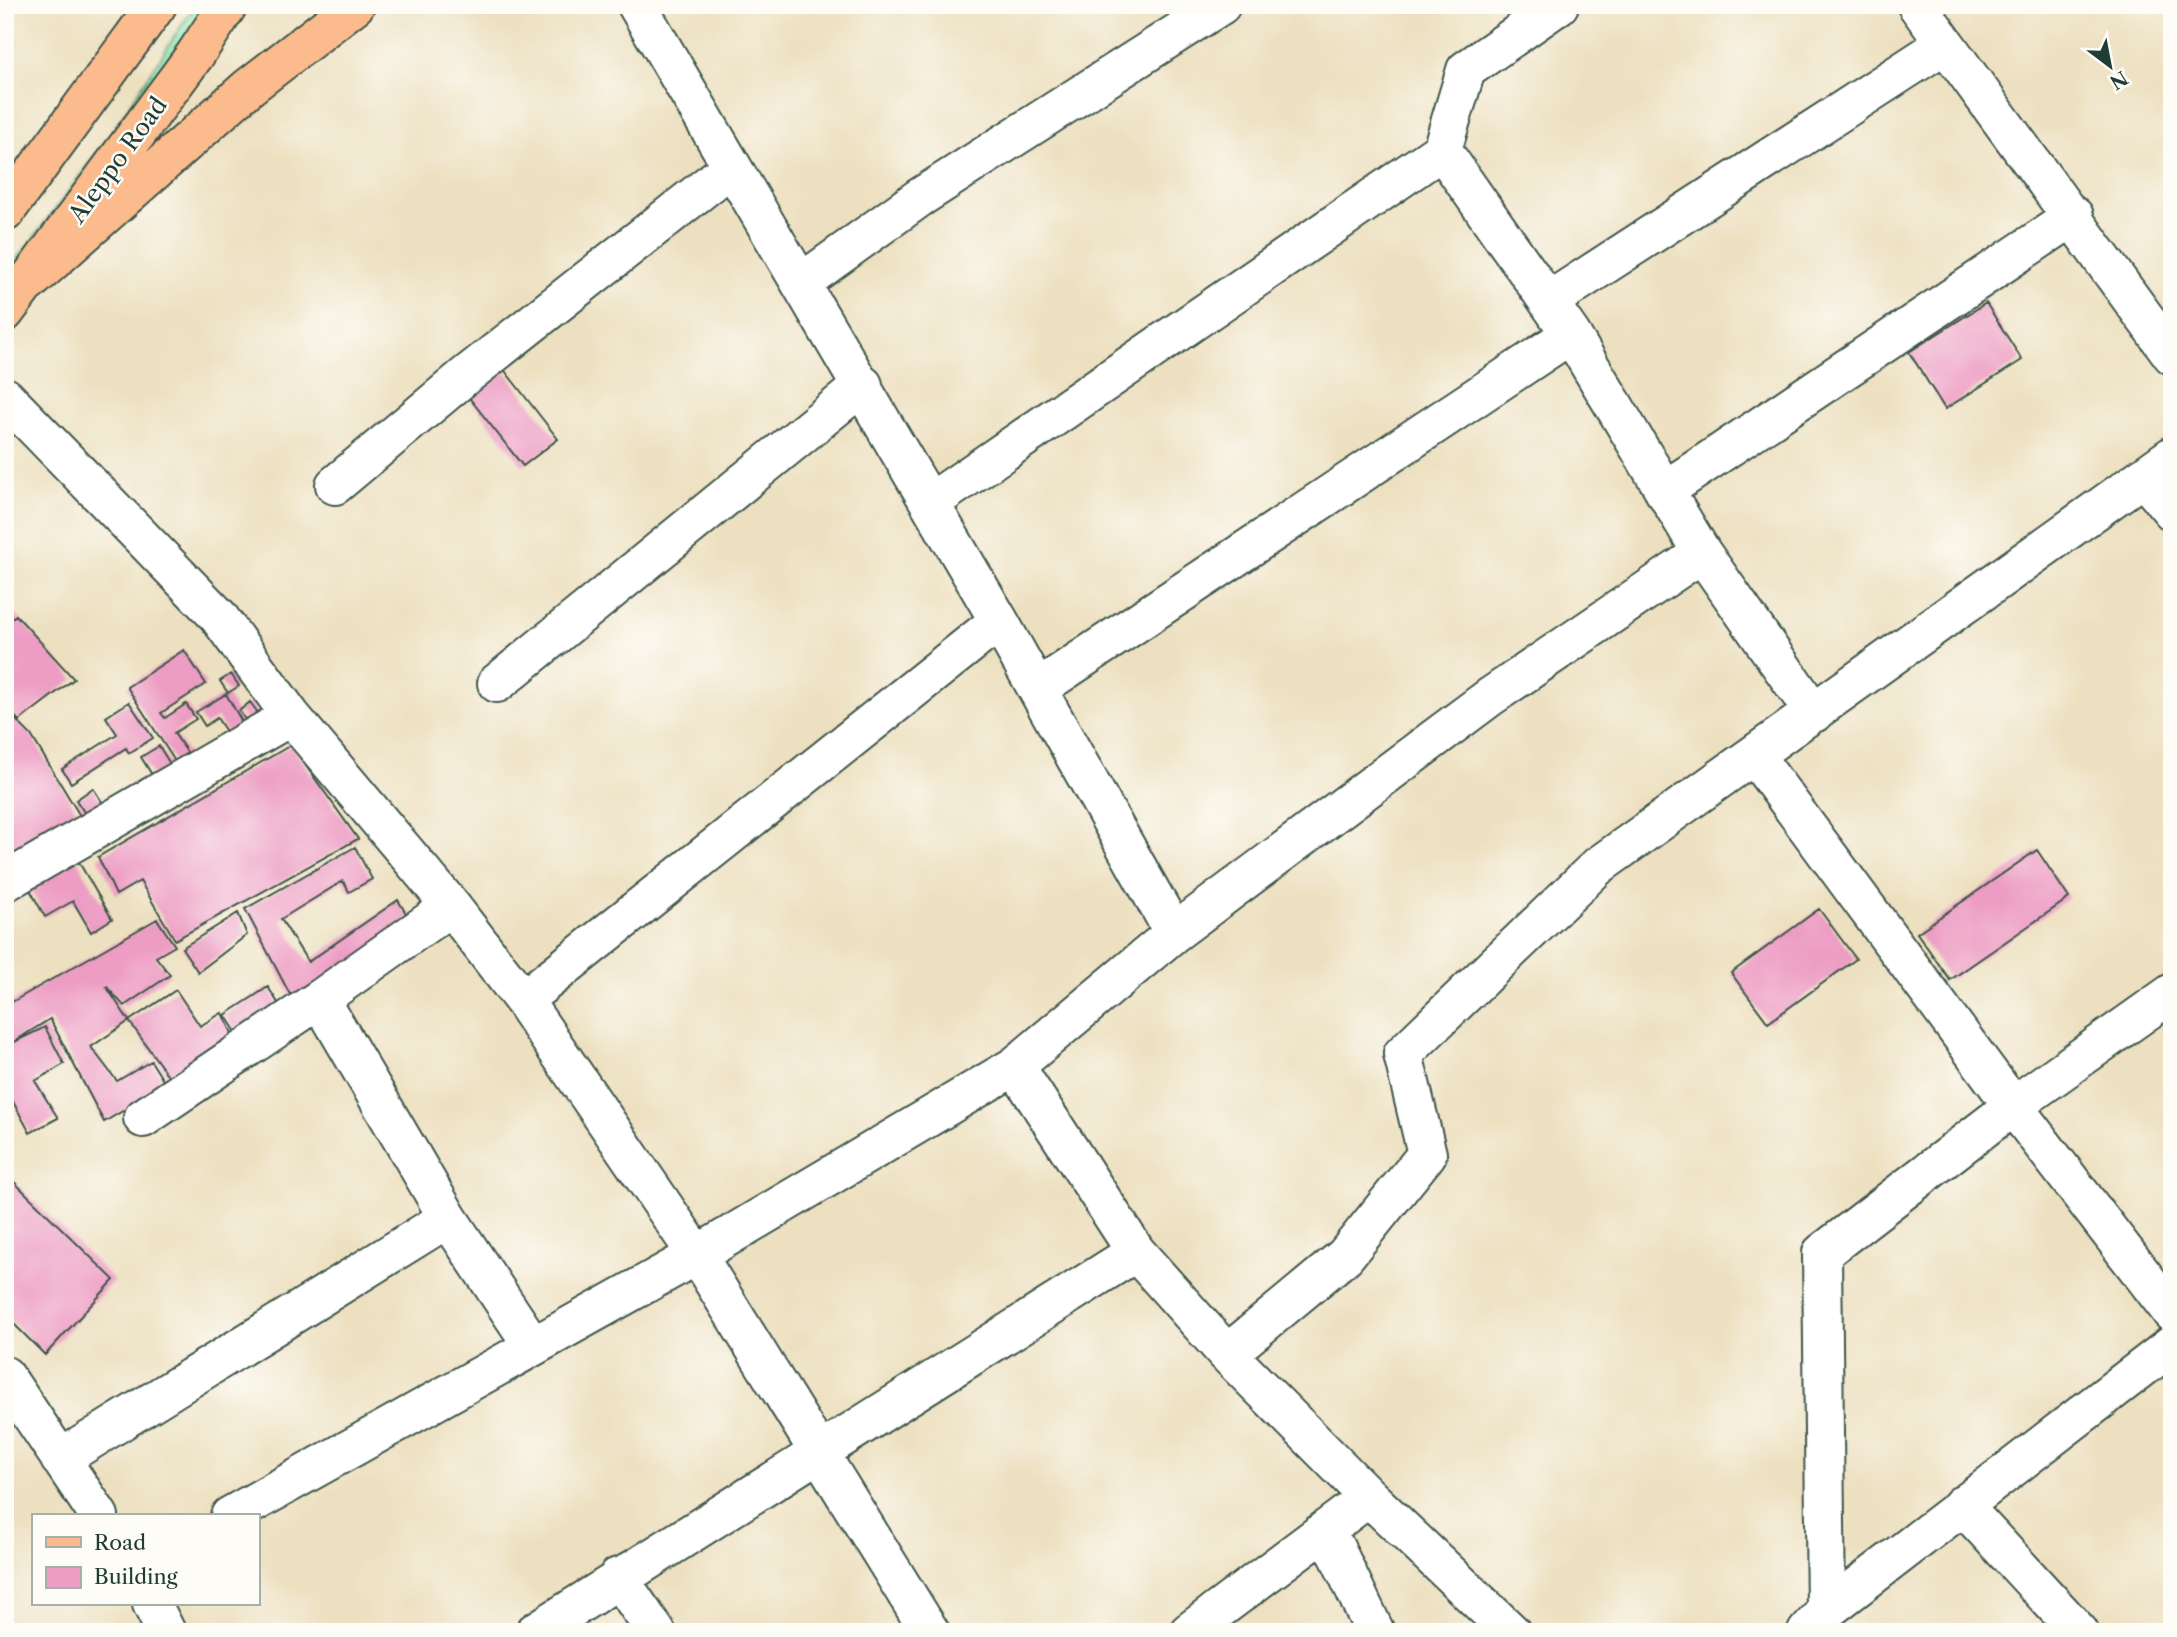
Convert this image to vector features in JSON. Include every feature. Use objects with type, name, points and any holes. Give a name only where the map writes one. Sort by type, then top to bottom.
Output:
[{"type":"main road","points":[[5,212],[157,5]]},
{"type":"main road","name":"Aleppo Road","points":[[17,298],[195,55],[228,5]]},
{"type":"main road","points":[[17,298],[249,87],[355,5]]},
{"type":"street","points":[[637,5],[863,385],[1174,933]]},
{"type":"street","points":[[801,283],[919,198],[1221,5]]},
{"type":"street","points":[[930,502],[1442,150],[1466,70],[1559,5]]},
{"type":"street","points":[[1917,5],[2074,216],[2172,355]]},
{"type":"street","points":[[1549,301],[1945,44]]},
{"type":"street","points":[[1442,150],[1571,334],[1702,553],[1814,713]]},
{"type":"street","points":[[335,485],[464,377],[731,167]]},
{"type":"street","points":[[1664,491],[2074,216]]},
{"type":"street","points":[[1037,689],[1571,334]]},
{"type":"street","points":[[496,682],[863,385]]},
{"type":"street","points":[[5,397],[218,616],[291,716],[450,906],[523,1000],[697,1255],[930,1632]]},
{"type":"street","points":[[1227,1354],[1345,1256],[1427,1154],[1403,1054],[1598,866],[2158,467],[2172,511]]},
{"type":"street","points":[[234,1514],[697,1255],[1015,1066],[1174,933],[1490,697],[1702,553]]},
{"type":"street","points":[[523,1000],[999,621]]},
{"type":"street","points":[[5,882],[291,716]]},
{"type":"street","points":[[1754,755],[2013,1106],[2172,1313]]},
{"type":"street","points":[[143,1118],[320,999],[450,906]]},
{"type":"street","points":[[1816,1621],[1822,1253],[2013,1106],[2172,993]]},
{"type":"street","points":[[320,999],[448,1218],[533,1346]]},
{"type":"street","points":[[1015,1066],[1136,1252],[1227,1354],[1369,1497],[1511,1632]]},
{"type":"street","points":[[60,1459],[448,1218]]},
{"type":"street","points":[[535,1632],[618,1577],[1136,1252]]},
{"type":"street","points":[[1816,1621],[1962,1505],[2172,1345]]},
{"type":"street","points":[[5,1376],[98,1514]]},
{"type":"street","points":[[1189,1632],[1369,1497]]},
{"type":"street","points":[[1962,1505],[2079,1632]]},
{"type":"street","points":[[1327,1531],[1375,1632]]},
{"type":"street","points":[[618,1577],[656,1632]]},
{"type":"street","points":[[153,1606],[166,1632]]},
{"type":"green space","points":[[195,5],[206,5],[79,194],[5,292],[5,275],[110,135]]},
{"type":"building","points":[[1986,303],[2022,360],[1945,409],[1909,352]]},
{"type":"building","points":[[502,367],[558,439],[523,466],[467,395]]},
{"type":"building","points":[[16,615],[74,679],[19,721],[5,705],[5,624]]},
{"type":"building","points":[[184,650],[206,684],[161,713],[165,718],[186,704],[196,719],[174,733],[191,758],[178,766],[127,687]]},
{"type":"building","points":[[231,674],[239,686],[228,693],[220,681]]},
{"type":"building","points":[[226,694],[245,727],[229,736],[217,718],[205,726],[196,712]]},
{"type":"building","points":[[129,702],[153,738],[129,753],[126,748],[71,783],[62,769],[117,734],[106,717]]},
{"type":"building","points":[[250,702],[259,714],[247,722],[239,711]]},
{"type":"building","points":[[5,709],[31,735],[85,824],[18,859],[5,845]]},
{"type":"building","points":[[291,745],[358,839],[175,940],[140,881],[116,895],[98,857]]},
{"type":"building","points":[[159,746],[175,772],[157,783],[141,757]]},
{"type":"building","points":[[93,788],[111,816],[94,827],[76,800]]},
{"type":"building","points":[[355,847],[372,879],[349,892],[343,881],[281,919],[308,962],[398,900],[411,922],[295,1004],[245,909]]},
{"type":"building","points":[[2037,850],[2069,898],[1950,980],[1917,933]]},
{"type":"building","points":[[77,859],[112,919],[91,932],[73,901],[45,917],[29,888]]},
{"type":"building","points":[[1819,909],[1856,959],[1768,1023],[1731,973]]},
{"type":"building","points":[[238,913],[247,935],[198,972],[182,948]]},
{"type":"building","points":[[157,919],[175,946],[156,957],[170,975],[124,1006],[106,986],[129,1021],[91,1047],[117,1081],[151,1061],[166,1085],[104,1122],[50,1019],[10,1044],[45,1027],[64,1064],[35,1081],[58,1118],[30,1133],[5,1087],[5,991],[12,1002]]},
{"type":"building","points":[[268,987],[285,1014],[241,1040],[225,1015]]},
{"type":"building","points":[[176,990],[200,1026],[222,1013],[236,1041],[171,1080],[129,1021]]},
{"type":"building","points":[[5,1173],[114,1280],[45,1355],[5,1315]]}]
